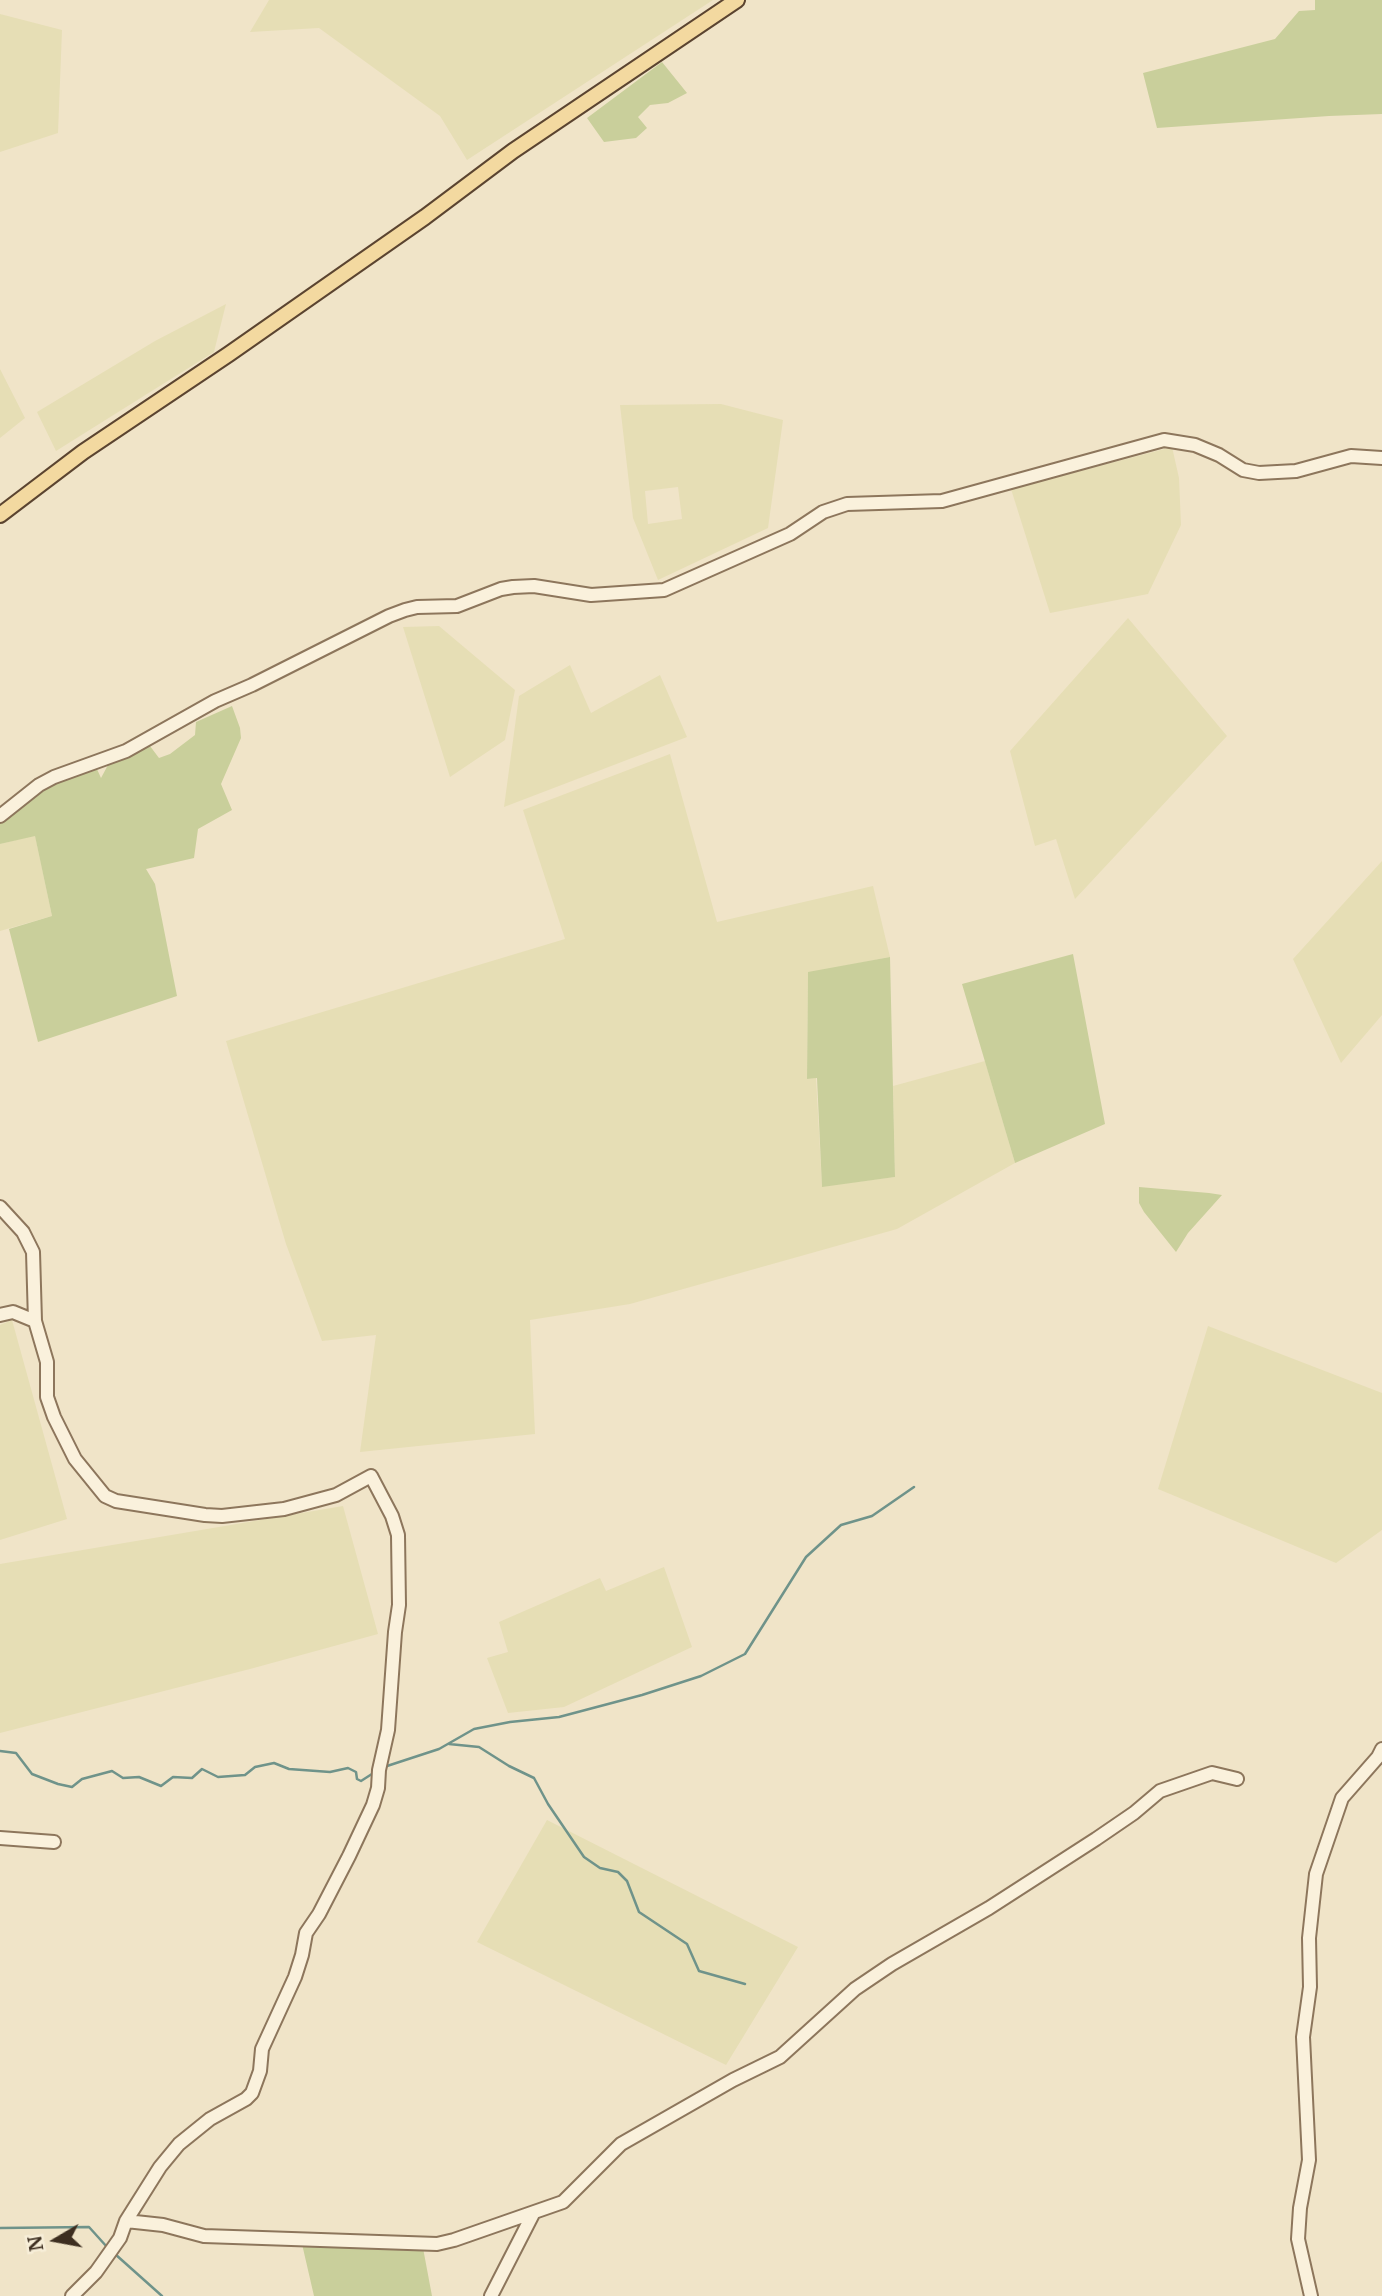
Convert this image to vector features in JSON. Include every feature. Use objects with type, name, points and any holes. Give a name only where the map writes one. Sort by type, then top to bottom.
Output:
[{"type":"main road","points":[[0,515],[83,452],[425,217],[513,151],[737,0]]},
{"type":"street","points":[[0,816],[54,777],[126,751],[215,701],[389,615],[405,610],[457,606],[513,587],[534,586],[591,595],[664,590],[763,548],[823,512],[848,504],[942,501],[1164,440],[1195,445],[1219,455],[1243,470],[1259,473],[1296,471],[1351,456],[1382,458]]},
{"type":"street","points":[[0,1207],[23,1232],[33,1252],[36,1321],[47,1362],[47,1397],[54,1417],[75,1459],[105,1496],[116,1501],[205,1515],[231,1515],[284,1509],[336,1495],[371,1476],[392,1516],[397,1535],[400,1605],[394,1632],[388,1730],[373,1805],[320,1914],[306,1933],[303,1955],[295,1977],[262,2049],[260,2071],[252,2093],[247,2099],[210,2119],[179,2144],[160,2166],[126,2221],[120,2238],[96,2272],[72,2296]]},
{"type":"street","points":[[0,1315],[13,1312],[36,1321]]},
{"type":"street","points":[[1311,2296],[1298,2239],[1300,2208],[1309,2160],[1303,2037],[1310,1987],[1308,1938],[1315,1874],[1342,1798],[1382,1749]]},
{"type":"street","points":[[126,2221],[163,2225],[204,2236],[437,2244],[534,2212],[569,2198],[621,2144],[733,2080],[780,2057],[855,1989],[1096,1839],[1160,1791],[1212,1773],[1237,1779]]},
{"type":"street","points":[[0,1838],[54,1842]]},
{"type":"street","points":[[491,2296],[534,2212]]},
{"type":"shaded area","points":[[269,0],[713,0],[467,160],[440,116],[319,28],[250,32]]},
{"type":"shaded area","points":[[0,14],[62,30],[58,133],[0,152]]},
{"type":"shaded area","points":[[226,304],[214,352],[56,451],[37,412],[155,341]]},
{"type":"shaded area","points":[[0,369],[25,418],[0,438]]},
{"type":"shaded area","points":[[721,404],[783,420],[768,528],[658,580],[633,518],[620,405]],"holes":[[[678,487],[682,519],[648,524],[645,491]]]},
{"type":"shaded area","points":[[1172,447],[1179,478],[1181,525],[1148,594],[1050,613],[1011,489]]},
{"type":"shaded area","points":[[1128,618],[1227,736],[1075,899],[1056,839],[1035,846],[1010,751]]},
{"type":"shaded area","points":[[439,626],[515,690],[505,740],[450,777],[403,627]]},
{"type":"shaded area","points":[[570,665],[591,713],[660,675],[687,737],[504,807],[519,696]]},
{"type":"shaded area","points":[[670,754],[717,922],[873,886],[890,957],[808,973],[807,1079],[816,1078],[822,1186],[895,1177],[893,1086],[985,1061],[1015,1163],[897,1229],[630,1304],[530,1320],[535,1434],[360,1452],[376,1335],[322,1341],[286,1244],[226,1041],[565,939],[523,810]]},
{"type":"shaded area","points":[[35,835],[52,916],[0,931],[0,844]]},
{"type":"shaded area","points":[[1382,861],[1382,1015],[1341,1063],[1293,959]]},
{"type":"shaded area","points":[[12,1320],[67,1519],[0,1540],[0,1325]]},
{"type":"shaded area","points":[[1208,1326],[1382,1393],[1382,1530],[1336,1563],[1158,1489]]},
{"type":"shaded area","points":[[343,1506],[378,1634],[0,1733],[0,1564]]},
{"type":"shaded area","points":[[664,1567],[692,1647],[564,1707],[508,1713],[487,1658],[508,1652],[499,1622],[600,1578],[606,1591]]},
{"type":"shaded area","points":[[547,1820],[798,1947],[726,2065],[477,1942]]},
{"type":"green space","points":[[1315,0],[1382,0],[1382,114],[1157,128],[1143,73],[1275,39],[1299,11],[1315,10]]},
{"type":"green space","points":[[662,62],[687,93],[668,103],[650,105],[638,117],[647,128],[636,138],[604,142],[587,118]]},
{"type":"green space","points":[[232,706],[241,738],[221,784],[232,810],[198,829],[194,858],[146,869],[155,884],[177,996],[38,1042],[9,929],[52,916],[35,836],[0,844],[0,823],[53,784],[96,767],[101,778],[108,765],[150,746],[159,758],[170,754],[195,735],[196,722]]},
{"type":"green space","points":[[1073,954],[1105,1124],[1015,1163],[962,984]]},
{"type":"green space","points":[[890,957],[895,1177],[822,1187],[817,1078],[807,1079],[808,972]]},
{"type":"green space","points":[[1139,1187],[1222,1195],[1188,1233],[1176,1252],[1144,1212],[1139,1203]]},
{"type":"green space","points":[[302,2244],[423,2248],[432,2296],[314,2296]]},
{"type":"waterway","points":[[384,1767],[439,1749],[474,1729],[559,1717],[642,1695],[701,1676],[745,1654],[806,1557],[841,1525],[872,1516],[914,1487]]},
{"type":"waterway","points":[[449,1744],[479,1747],[534,1778],[584,1857],[600,1868],[618,1872],[627,1881],[639,1912],[687,1944],[699,1971],[745,1984]]},
{"type":"waterway","points":[[0,1751],[16,1753],[32,1774],[72,1787],[82,1779],[112,1771],[123,1778],[139,1777],[161,1786],[173,1777],[192,1778],[202,1769],[218,1777],[245,1775],[255,1767],[274,1763],[289,1769],[330,1772],[348,1768],[356,1772],[357,1779],[361,1781],[375,1772]]},
{"type":"waterway","points":[[0,2228],[89,2227],[107,2247]]},
{"type":"waterway","points":[[115,2254],[162,2296]]}]
